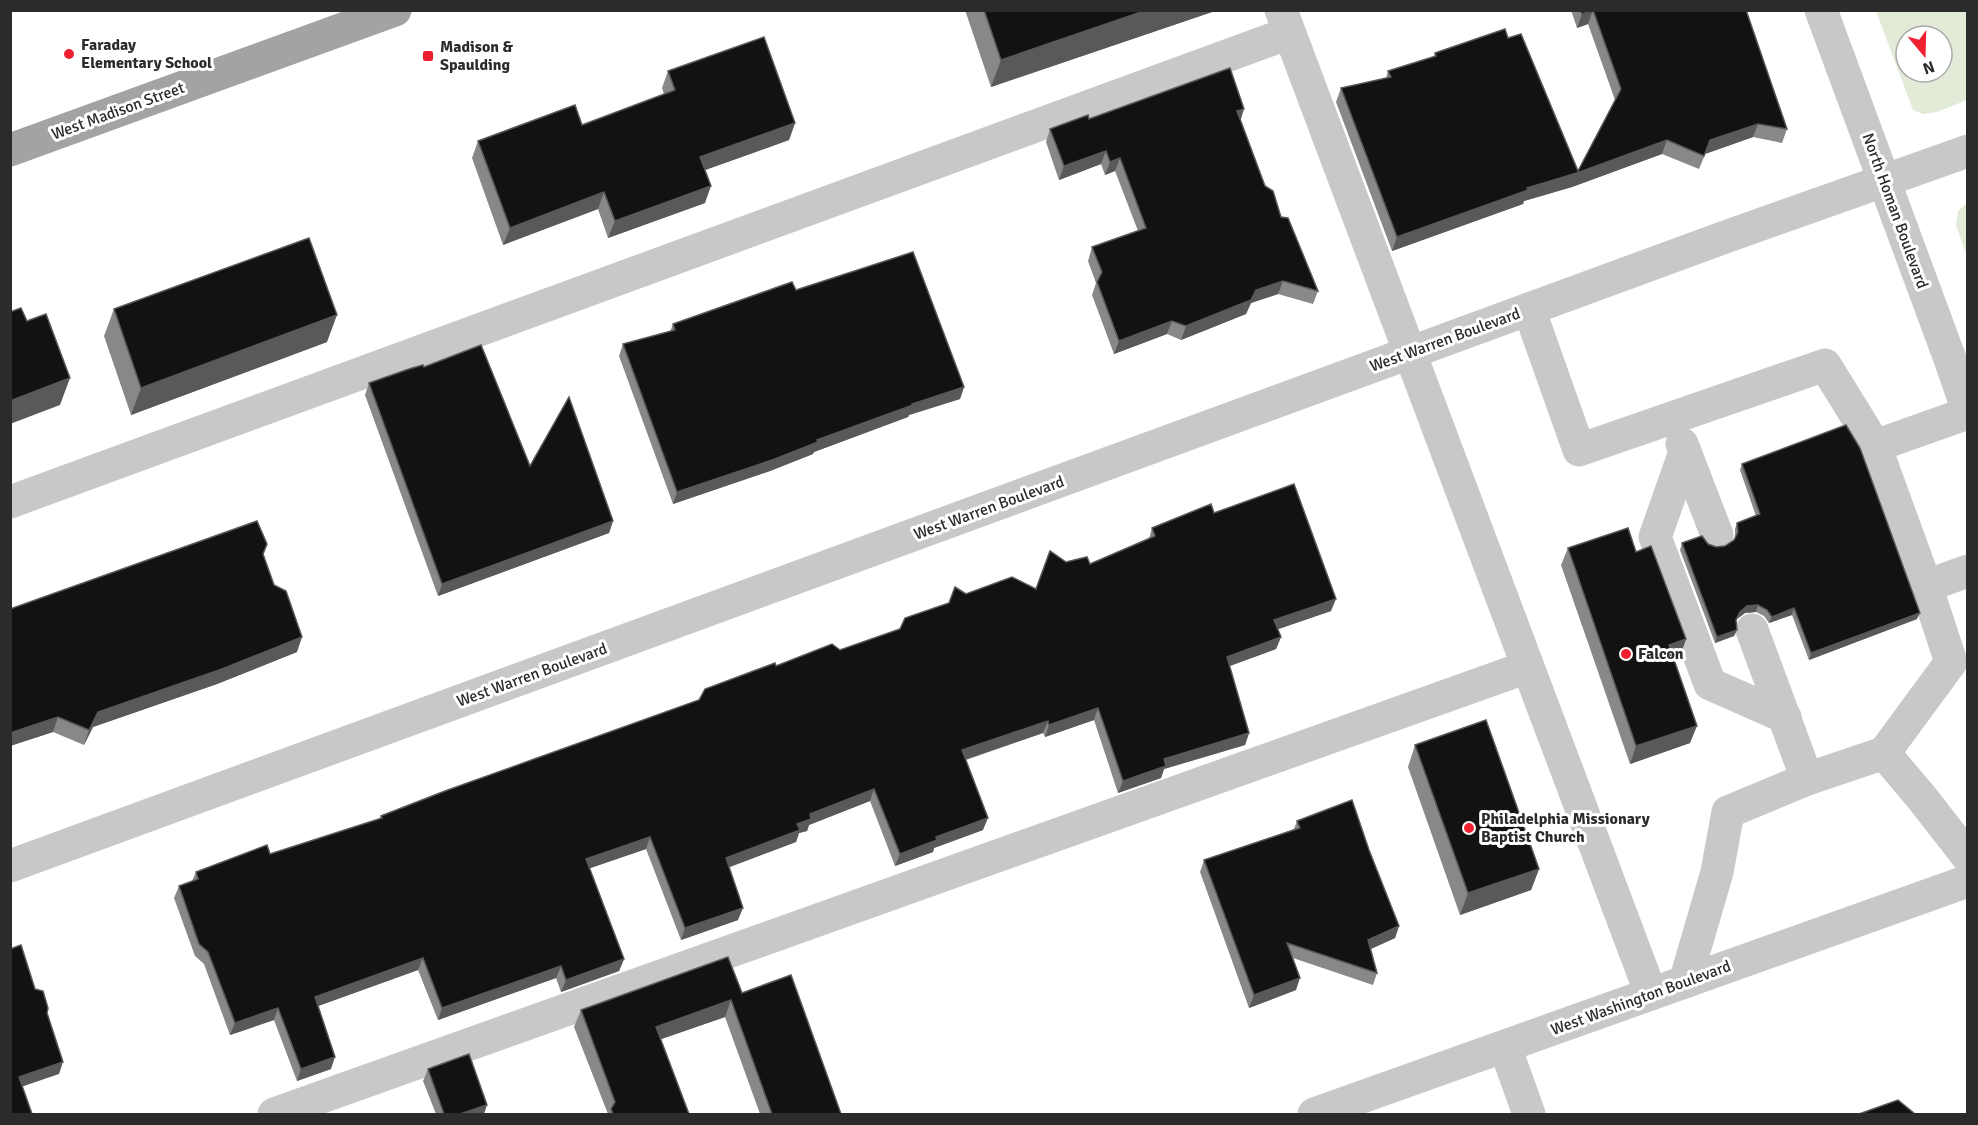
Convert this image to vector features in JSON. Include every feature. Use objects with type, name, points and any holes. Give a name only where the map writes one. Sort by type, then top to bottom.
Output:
[{"type":"main road","name":"West Madison Street","points":[[10,150],[345,19],[395,10]]},
{"type":"street","name":"North Homan Boulevard","points":[[1821,10],[1968,412]]},
{"type":"street","points":[[10,502],[1288,18],[1409,354],[1651,994]]},
{"type":"street","name":"West Warren Boulevard","points":[[10,867],[1529,309],[1968,151]]},
{"type":"street","points":[[1529,309],[1579,450],[1824,365],[1875,446],[1884,494],[1906,554],[1926,586],[1951,662],[1884,753],[1807,779],[1728,812],[1717,872],[1685,982]]},
{"type":"street","points":[[1875,446],[1968,412]]},
{"type":"street","points":[[1672,417],[1717,536]]},
{"type":"street","points":[[1685,452],[1655,537],[1710,684],[1785,717]]},
{"type":"street","points":[[1926,586],[1968,571]]},
{"type":"street","points":[[1752,630],[1807,779]]},
{"type":"street","points":[[274,1114],[1527,667]]},
{"type":"street","points":[[1884,753],[1968,858]]},
{"type":"street","name":"West Washington Boulevard","points":[[1314,1114],[1968,881]]},
{"type":"street","points":[[1504,1047],[1529,1114]]},
{"type":"green space","points":[[1876,11],[1967,11],[1967,100],[1937,112],[1923,114],[1913,110],[1903,84],[1954,84],[1954,24],[1894,24],[1894,59]]},
{"type":"green space","points":[[1967,203],[1967,257],[1956,225],[1958,211]]},
{"type":"building","points":[[984,10],[1147,10],[1001,60]]},
{"type":"building","points":[[1580,10],[1593,10],[1582,14]]},
{"type":"building","points":[[1593,10],[1746,10],[1787,129],[1758,124],[1710,140],[1704,156],[1667,140],[1577,173],[1527,188],[1528,190],[1397,237],[1341,88],[1391,77],[1388,71],[1436,56],[1435,53],[1505,29],[1508,38],[1521,34],[1578,171],[1621,89]]},
{"type":"building","points":[[764,37],[795,123],[700,157],[711,186],[615,221],[604,192],[510,228],[478,141],[575,105],[582,125],[675,90],[668,71]]},
{"type":"building","points":[[1230,68],[1244,109],[1237,111],[1265,186],[1273,191],[1281,217],[1288,218],[1318,291],[1283,281],[1256,290],[1251,300],[1186,326],[1172,321],[1119,341],[1097,282],[1102,272],[1092,247],[1146,228],[1120,158],[1110,162],[1106,151],[1064,166],[1050,129],[1088,115],[1089,119]]},
{"type":"building","points":[[309,238],[337,315],[141,388],[114,309]]},
{"type":"building","points":[[913,252],[964,387],[817,440],[818,442],[775,459],[677,492],[623,344],[675,330],[673,324],[792,282],[796,290]]},
{"type":"building","points":[[21,308],[27,321],[46,314],[70,378],[10,401],[10,312]]},
{"type":"building","points":[[481,345],[530,466],[569,397],[613,521],[442,584],[369,383],[409,369],[423,365],[424,367]]},
{"type":"building","name":"Falcon","points":[[1846,425],[1860,448],[1920,613],[1811,653],[1794,608],[1772,617],[1767,610],[1758,605],[1747,606],[1736,620],[1737,630],[1717,637],[1682,543],[1702,536],[1708,544],[1716,547],[1725,546],[1734,540],[1738,532],[1737,523],[1760,514],[1742,464]]},
{"type":"building","points":[[1294,484],[1336,599],[1274,620],[1281,637],[1227,657],[1249,733],[1164,759],[1166,766],[1123,781],[1098,708],[1049,725],[1048,721],[962,750],[988,818],[936,837],[937,840],[900,854],[874,789],[810,814],[811,819],[797,824],[800,830],[726,858],[743,908],[685,928],[650,837],[586,859],[624,959],[566,980],[561,966],[442,1008],[423,958],[315,997],[335,1057],[301,1069],[278,1008],[235,1023],[208,952],[199,944],[179,886],[198,879],[196,872],[267,845],[270,854],[382,818],[381,816],[445,791],[699,700],[705,689],[775,663],[776,666],[832,644],[840,650],[900,629],[905,618],[949,603],[955,587],[966,594],[1012,577],[1036,589],[1050,551],[1066,562],[1087,557],[1090,564],[1155,536],[1152,528],[1211,504],[1214,513]]},
{"type":"building","points":[[257,521],[267,544],[263,554],[274,585],[286,591],[302,637],[222,669],[98,712],[89,730],[58,717],[10,733],[10,609]]},
{"type":"building","name":"Falcon","points":[[1628,528],[1636,552],[1651,546],[1686,639],[1669,645],[1697,726],[1636,746],[1568,548]]},
{"type":"building","name":"Philadelphia Missionary Baptist Church","points":[[1486,720],[1539,869],[1468,893],[1415,745]]},
{"type":"building","points":[[1352,800],[1399,926],[1368,940],[1377,973],[1287,943],[1300,978],[1254,995],[1204,860],[1300,828],[1297,821]]},
{"type":"building","points":[[21,945],[35,989],[43,991],[48,1008],[47,1013],[63,1062],[19,1077],[32,1114],[10,1114],[10,949]]},
{"type":"building","points":[[728,957],[742,993],[791,975],[841,1114],[772,1114],[731,1000],[656,1027],[689,1114],[613,1114],[611,1109],[615,1102],[581,1010]]},
{"type":"building","points":[[469,1054],[487,1105],[460,1114],[444,1114],[428,1069]]},
{"type":"building","points":[[1898,1100],[1915,1114],[1859,1114]]},
{"type":"place","name":"Faraday Elementary School","points":[[69,54]]},
{"type":"place","name":"Madison & Spaulding","points":[[428,56]]},
{"type":"place","name":"Falcon","points":[[1626,654]]},
{"type":"place","name":"Philadelphia Missionary Baptist Church","points":[[1469,828]]}]
